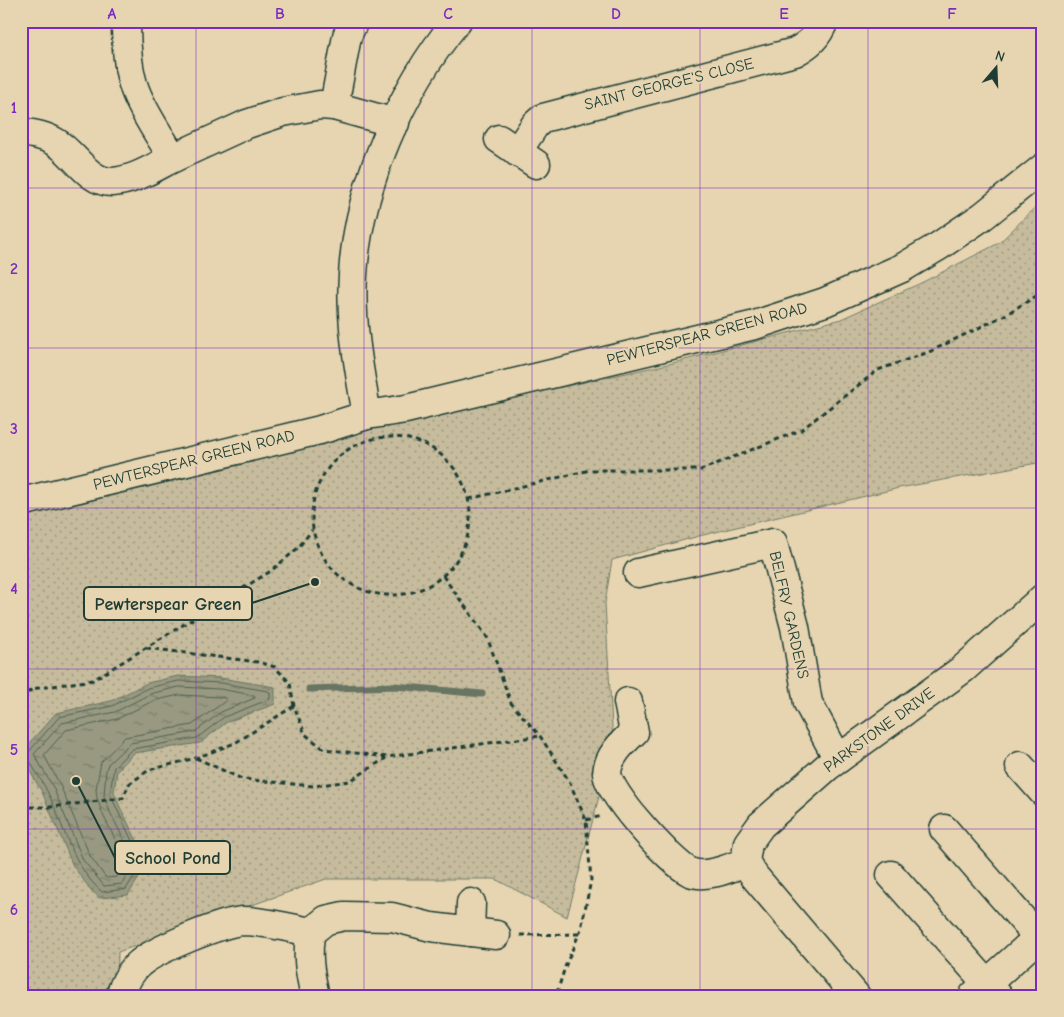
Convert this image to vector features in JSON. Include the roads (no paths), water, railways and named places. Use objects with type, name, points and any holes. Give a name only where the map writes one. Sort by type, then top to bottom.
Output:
[{"type":"street","points":[[126,21],[128,57],[135,91],[145,112],[173,158]]},
{"type":"street","points":[[334,106],[347,36],[354,21]]},
{"type":"street","points":[[367,415],[354,335],[352,277],[355,253],[371,181],[408,96],[436,49],[457,21]]},
{"type":"street","name":"SAINT GEORGE'S CLOSE","points":[[518,152],[535,124],[543,118],[795,52],[807,46],[815,39],[824,21]]},
{"type":"street","points":[[21,132],[36,134],[58,144],[87,171],[104,181],[113,182],[134,177],[247,124],[284,112],[320,105],[334,106],[395,123]]},
{"type":"street","name":"PEWTERSPEAR GREEN ROAD","points":[[21,502],[320,430],[367,415],[406,409],[746,327],[825,302],[902,268],[939,246],[983,216],[1043,168]]},
{"type":"street","name":"BELFRY GARDENS","points":[[638,573],[773,543],[795,627],[808,703],[838,759]]},
{"type":"street","name":"PARKSTONE DRIVE","points":[[750,869],[748,843],[761,825],[838,759],[963,669],[1043,598]]},
{"type":"street","points":[[628,702],[634,732],[611,758],[607,774],[614,792],[666,855],[690,872],[715,874],[750,869],[856,996]]},
{"type":"street","points":[[1020,766],[1043,792]]},
{"type":"street","points":[[891,875],[986,992],[1041,938],[944,829]]},
{"type":"street","points":[[470,932],[471,903]]},
{"type":"street","points":[[315,996],[310,974],[308,947],[311,932],[326,920],[344,916],[392,916],[430,927],[496,935]]},
{"type":"street","points":[[120,996],[131,972],[148,957],[225,924],[254,921],[311,932]]},
{"type":"water","points":[[178,676],[221,678],[275,687],[275,704],[227,722],[200,743],[134,753],[117,771],[114,792],[120,807],[137,841],[153,856],[128,895],[100,898],[91,890],[73,866],[42,792],[21,756],[21,752],[56,713],[111,701],[147,683]]},
{"type":"waterway","points":[[309,689],[395,686],[482,694]]},
{"type":"place","name":"Pewterspear Green","points":[[315,582]]},
{"type":"place","name":"School Pond","points":[[76,781]]}]
